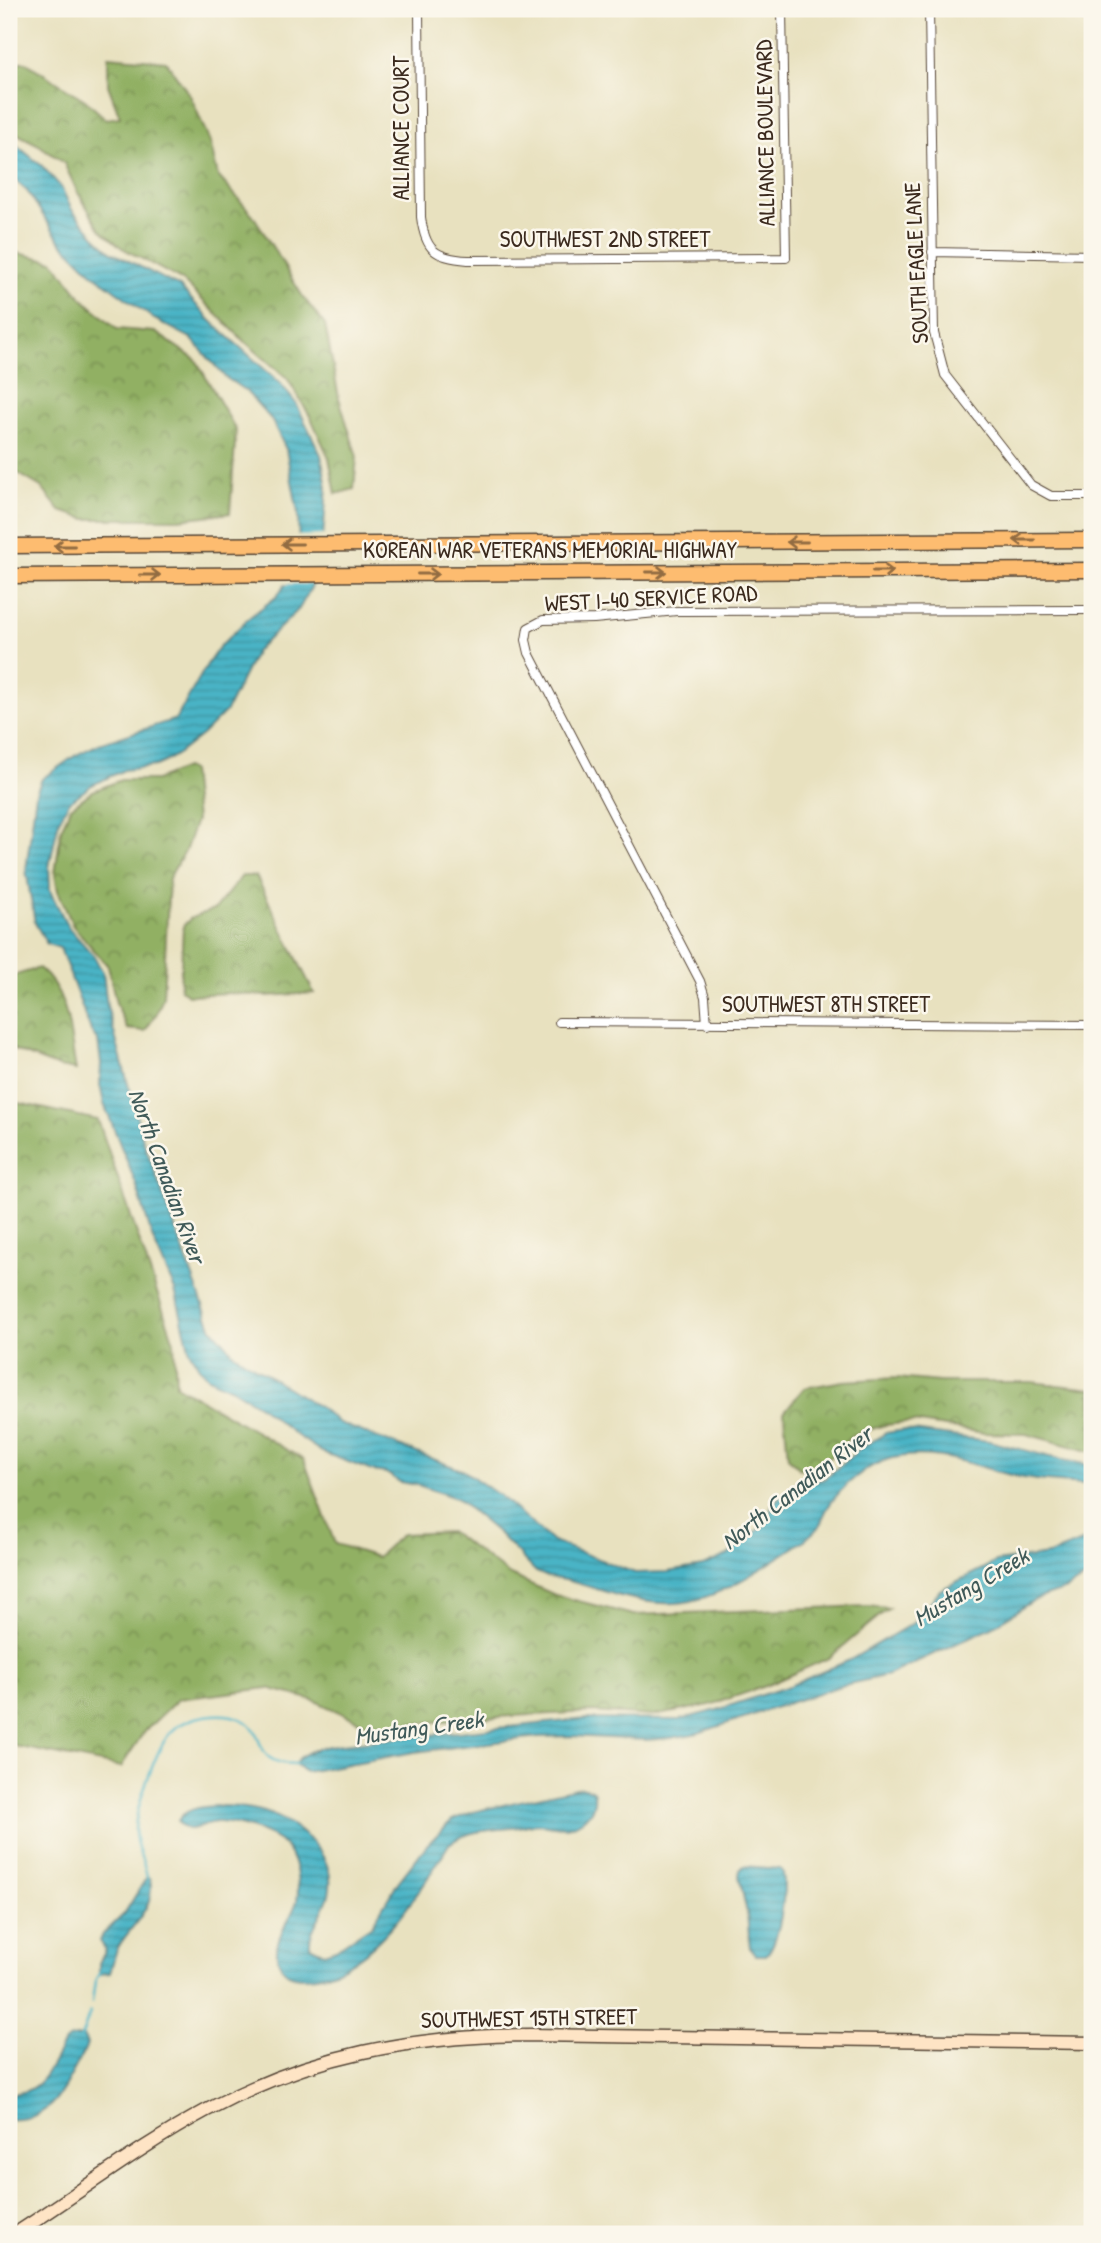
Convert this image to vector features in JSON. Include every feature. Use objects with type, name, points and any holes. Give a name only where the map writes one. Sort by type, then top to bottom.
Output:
[{"type":"highway","name":"KOREAN WAR VETERANS MEMORIAL HIGHWAY","points":[[9,546],[1092,540]]},
{"type":"highway","name":"KOREAN WAR VETERANS MEMORIAL HIGHWAY","points":[[9,576],[1092,570]]},
{"type":"main road","name":"SOUTHWEST 15TH STREET","points":[[15,2234],[178,2127],[240,2093],[334,2058],[396,2044],[474,2036],[530,2035],[1092,2043]]},
{"type":"street","name":"ALLIANCE COURT","points":[[419,9],[421,217],[423,235],[429,246]]},
{"type":"street","name":"ALLIANCE BOULEVARD","points":[[782,9],[786,258]]},
{"type":"street","name":"SOUTH EAGLE LANE","points":[[929,9],[934,333],[945,375],[1031,485],[1051,496],[1092,496]]},
{"type":"street","name":"SOUTHWEST 2ND STREET","points":[[429,246],[446,258],[468,260],[786,258]]},
{"type":"street","points":[[932,252],[1092,255]]},
{"type":"street","name":"WEST I-40 SERVICE ROAD","points":[[706,1024],[705,997],[700,981],[529,653],[526,640],[528,628],[543,620],[594,619],[677,611],[1092,610]]},
{"type":"street","name":"SOUTHWEST 8TH STREET","points":[[559,1022],[1092,1025]]},
{"type":"green space","points":[[108,56],[166,61],[191,97],[210,142],[218,176],[253,215],[303,297],[325,325],[339,398],[357,457],[354,489],[336,494],[329,458],[311,418],[287,378],[244,341],[183,281],[122,248],[100,229],[64,163],[19,135],[9,125],[9,62],[25,62],[85,100],[106,119],[120,117],[108,85]]},
{"type":"green space","points":[[9,251],[53,261],[83,299],[117,329],[155,332],[196,360],[236,430],[230,513],[179,519],[86,519],[60,511],[41,487],[9,468]]},
{"type":"green space","points":[[185,768],[191,771],[196,820],[186,849],[169,878],[163,997],[157,1013],[145,1031],[127,1029],[116,1003],[108,966],[73,926],[58,891],[55,874],[61,829],[71,807],[93,791],[121,780],[156,780]]},
{"type":"green space","points":[[242,876],[256,876],[314,993],[266,996],[230,993],[188,995],[180,988],[183,926],[191,918],[215,909]]},
{"type":"green space","points":[[39,968],[57,989],[62,1002],[76,1070],[59,1067],[9,1048],[9,977]]},
{"type":"green space","points":[[9,1101],[98,1120],[174,1342],[176,1385],[304,1460],[335,1544],[377,1557],[402,1534],[451,1532],[510,1575],[555,1595],[633,1615],[867,1606],[889,1608],[829,1658],[763,1687],[710,1705],[653,1716],[592,1712],[372,1727],[313,1700],[268,1688],[178,1699],[144,1732],[121,1767],[9,1745]]},
{"type":"green space","points":[[897,1378],[939,1382],[1031,1382],[1092,1389],[1092,1452],[1026,1434],[984,1433],[913,1422],[885,1425],[852,1435],[836,1453],[821,1463],[800,1469],[788,1457],[784,1412],[804,1388],[843,1381]]},
{"type":"water","name":"North Canadian River","points":[[9,139],[42,166],[61,187],[72,210],[100,242],[113,253],[180,287],[211,321],[281,384],[297,405],[321,455],[327,487],[322,552],[312,586],[299,609],[256,651],[226,711],[203,734],[164,762],[155,766],[124,770],[92,785],[69,802],[59,820],[49,867],[50,891],[68,927],[94,956],[103,973],[107,1006],[143,1140],[211,1327],[234,1354],[322,1409],[339,1423],[464,1471],[500,1496],[553,1542],[635,1573],[667,1572],[703,1566],[728,1555],[770,1520],[771,1508],[778,1498],[804,1484],[824,1479],[860,1449],[886,1433],[905,1430],[989,1441],[1092,1465],[1092,1485],[1024,1478],[941,1457],[924,1455],[889,1459],[871,1466],[847,1484],[828,1507],[819,1526],[808,1537],[746,1578],[698,1599],[646,1602],[536,1572],[498,1533],[456,1498],[400,1482],[386,1473],[372,1471],[322,1452],[261,1407],[208,1378],[199,1367],[190,1352],[175,1290],[153,1240],[136,1184],[104,1104],[100,1085],[98,1041],[91,1031],[60,948],[47,944],[35,923],[26,870],[36,793],[42,779],[76,755],[99,744],[176,719],[220,646],[276,597],[290,579],[299,553],[298,513],[286,449],[271,419],[246,391],[225,377],[191,338],[154,319],[93,274],[61,242],[27,191],[9,175]]},
{"type":"water","points":[[1092,1538],[1092,1575],[1066,1589],[1034,1600],[994,1626],[888,1675],[840,1686],[698,1733],[645,1740],[538,1737],[414,1752],[305,1772],[295,1764],[309,1752],[342,1744],[586,1719],[679,1720],[717,1710],[789,1686],[850,1660],[913,1623],[940,1590],[996,1562],[1049,1555]]},
{"type":"water","points":[[581,1787],[593,1790],[594,1802],[590,1812],[581,1821],[566,1827],[535,1824],[487,1830],[456,1839],[449,1844],[407,1908],[370,1949],[349,1964],[326,1974],[302,1977],[284,1971],[278,1960],[280,1937],[297,1901],[298,1893],[296,1869],[285,1846],[262,1832],[242,1826],[216,1822],[188,1829],[178,1821],[184,1814],[195,1809],[237,1807],[273,1815],[305,1836],[323,1857],[330,1878],[327,1901],[310,1938],[310,1946],[324,1953],[336,1949],[372,1925],[396,1885],[427,1845],[452,1820],[473,1812]]},
{"type":"water","points":[[744,1866],[780,1869],[783,1873],[781,1916],[775,1939],[766,1955],[756,1955],[750,1948],[747,1913],[739,1876]]},
{"type":"water","points":[[147,1877],[150,1879],[150,1899],[142,1915],[119,1946],[110,1973],[99,1974],[99,1963],[106,1950],[100,1941],[103,1934],[124,1914]]},
{"type":"water","points":[[83,2036],[87,2044],[85,2050],[57,2098],[37,2114],[9,2119],[9,2093],[33,2088],[45,2076],[65,2041]]},
{"type":"pier","points":[[327,535],[317,584],[283,584],[293,564],[295,536]]},
{"type":"waterway","name":"Mustang Creek","points":[[147,1878],[137,1843],[136,1821],[154,1763],[172,1731],[196,1718],[216,1715],[235,1717],[251,1726],[266,1754],[272,1759],[296,1764]]},
{"type":"waterway","name":"Mustang Creek","points":[[92,2002],[95,1981],[100,1972]]},
{"type":"waterway","name":"Mustang Creek","points":[[81,2038],[90,2012]]}]
